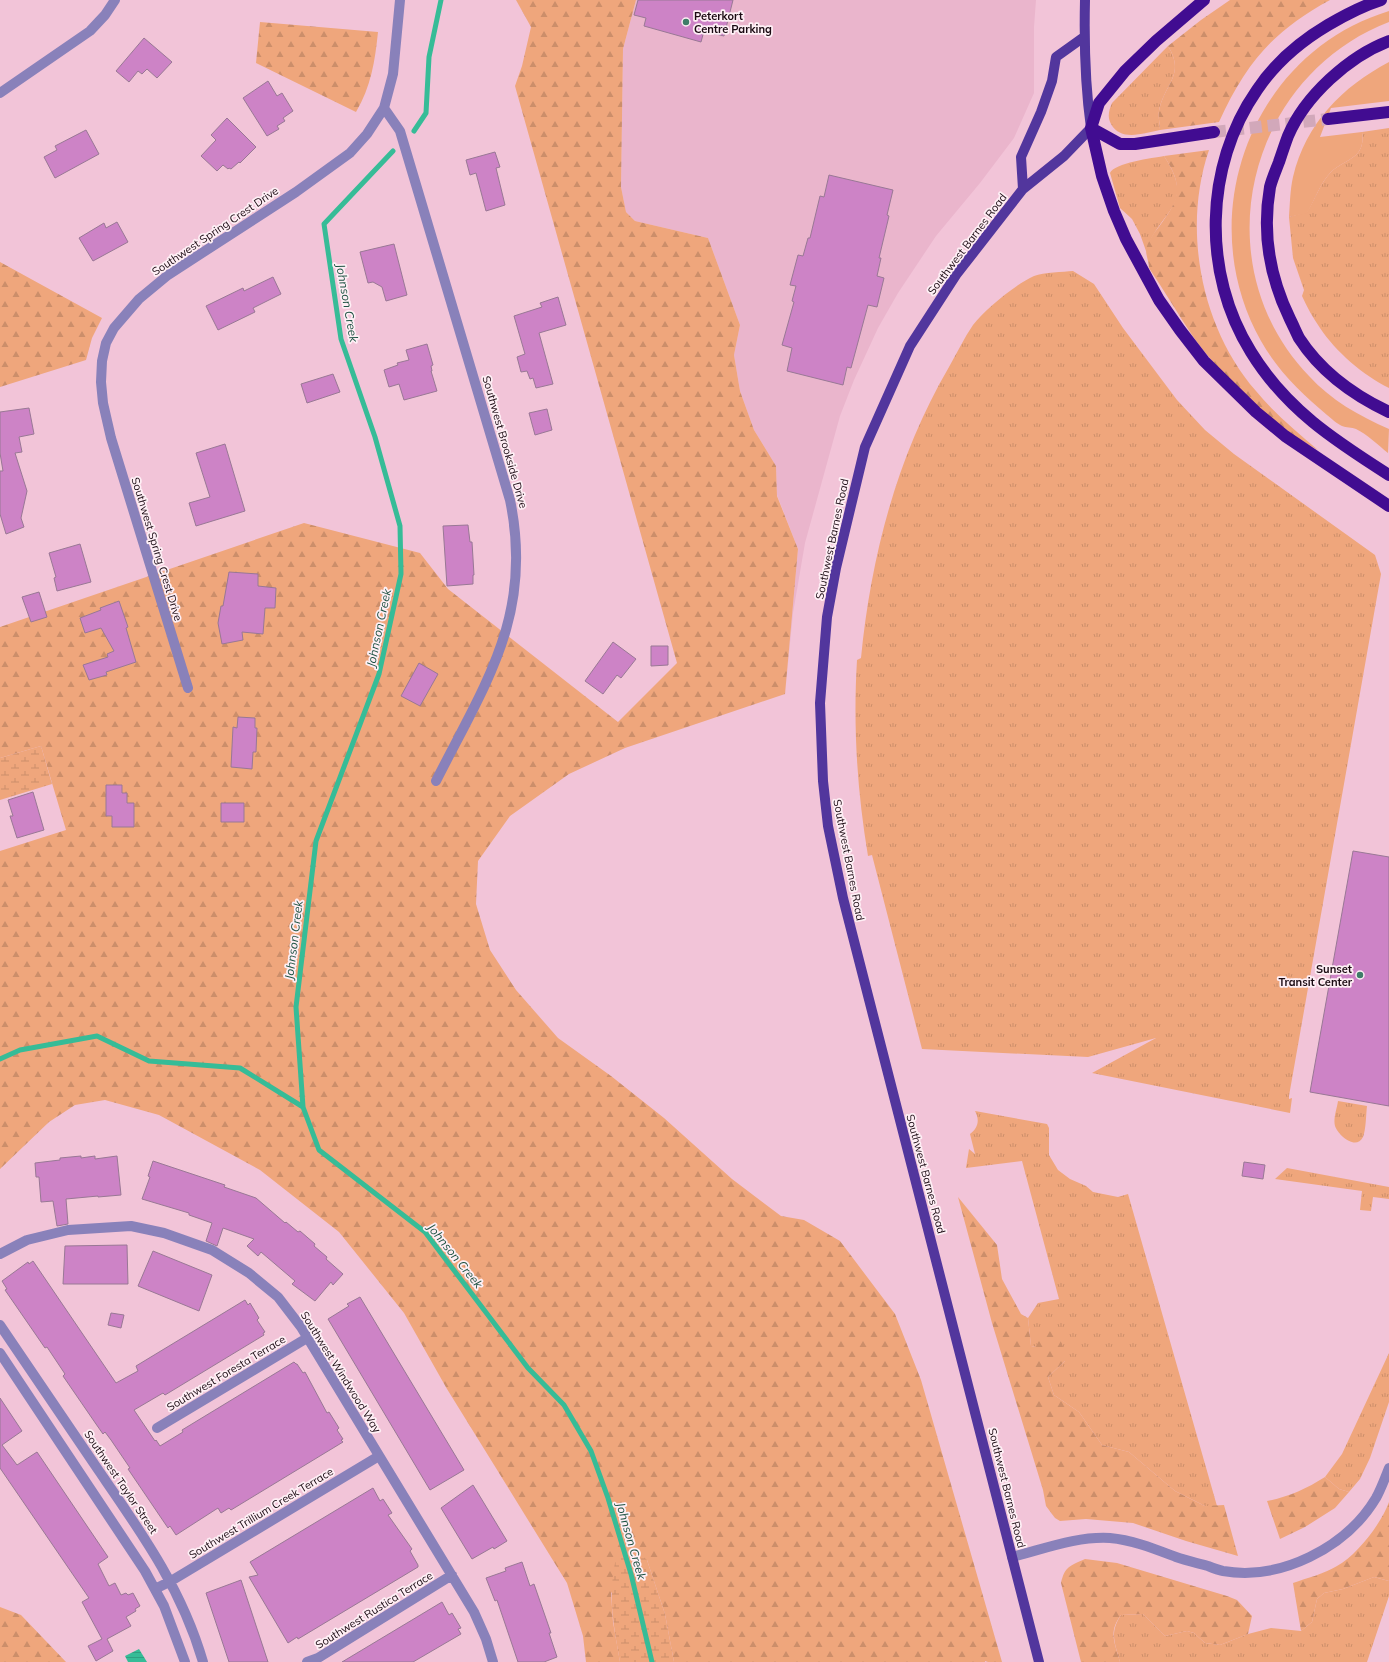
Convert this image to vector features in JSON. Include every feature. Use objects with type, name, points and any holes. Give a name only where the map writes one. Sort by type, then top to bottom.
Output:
[{"type":"highway","points":[[1204,0],[1156,41],[1126,71],[1099,103],[1091,128],[1102,176],[1126,239],[1159,300],[1204,361],[1256,412],[1285,436],[1389,506]]},
{"type":"highway","points":[[1381,0],[1346,14],[1318,31],[1294,49],[1272,70],[1257,90],[1232,140],[1217,194],[1215,221],[1216,248],[1225,293],[1239,333],[1251,353],[1269,379],[1311,421],[1334,440],[1389,475]]},
{"type":"highway","points":[[1389,41],[1377,45],[1352,61],[1327,81],[1304,109],[1288,135],[1270,186],[1267,218],[1268,250],[1275,283],[1299,338],[1321,365],[1350,391],[1389,412]]},
{"type":"highway","points":[[1328,119],[1389,112]]},
{"type":"highway","points":[[1091,128],[1120,144],[1136,144],[1214,132]]},
{"type":"main road","points":[[1085,0],[1084,37],[1087,94],[1091,128]]},
{"type":"main road","points":[[1023,189],[1020,157],[1041,112],[1052,81],[1056,57],[1084,37]]},
{"type":"main road","name":"Southwest Barnes Road","points":[[1039,1662],[842,898],[828,826],[820,735],[820,703],[827,617],[836,568],[865,447],[900,366],[910,346],[956,275],[1023,189],[1064,156],[1091,128]]},
{"type":"street","points":[[0,93],[90,31],[105,15],[115,0]]},
{"type":"street","name":"Southwest Spring Crest Drive","points":[[188,688],[111,438],[103,403],[101,382],[102,361],[106,343],[114,328],[139,299],[163,279],[296,192],[350,153],[367,134],[384,108],[393,74],[400,0]]},
{"type":"street","name":"Southwest Brookside Drive","points":[[384,108],[400,130],[510,500],[516,535],[516,582],[513,605],[505,636],[488,679],[436,781]]},
{"type":"street","name":"Southwest Windwood Way","points":[[0,1254],[27,1240],[68,1230],[131,1226],[164,1233],[212,1250],[249,1273],[278,1297],[307,1338],[474,1612],[486,1639],[493,1662]]},
{"type":"street","name":"Southwest Taylor Street","points":[[0,1325],[142,1532],[171,1581],[184,1609],[203,1662]]},
{"type":"street","name":"Southwest Foresta Terrace","points":[[157,1428],[307,1338]]},
{"type":"street","points":[[0,1354],[145,1571],[174,1628],[186,1662]]},
{"type":"street","name":"Southwest Trillium Creek Terrace","points":[[155,1589],[171,1581],[378,1456]]},
{"type":"street","points":[[1012,1557],[1075,1540],[1109,1538],[1140,1544],[1222,1571],[1258,1572],[1273,1569],[1298,1562],[1312,1556],[1349,1530],[1359,1520],[1375,1499],[1389,1468]]},
{"type":"street","name":"Southwest Rustica Terrace","points":[[307,1662],[318,1658],[452,1575]]},
{"type":"shaded area","points":[[636,0],[1036,0],[1034,27],[1034,93],[1014,138],[980,183],[936,236],[898,293],[878,328],[854,380],[840,416],[805,543],[793,613],[785,694],[798,549],[777,495],[776,466],[754,430],[740,391],[734,355],[740,325],[708,238],[635,221],[626,212],[621,187],[623,49]]},
{"type":"shaded area","points":[[139,1649],[147,1662],[128,1662],[125,1656]]},
{"type":"green space","points":[[516,0],[636,0],[623,49],[621,187],[626,212],[635,221],[708,238],[740,325],[734,355],[740,391],[754,430],[776,466],[777,496],[798,549],[785,694],[625,748],[569,774],[510,816],[478,861],[476,904],[490,950],[516,990],[558,1038],[611,1076],[664,1118],[732,1179],[781,1216],[804,1220],[840,1241],[895,1314],[921,1380],[1002,1662],[674,1662],[665,1614],[647,1560],[611,1593],[613,1622],[620,1662],[586,1662],[583,1636],[567,1583],[447,1389],[404,1313],[339,1232],[260,1170],[159,1115],[105,1100],[75,1105],[49,1122],[0,1169],[0,851],[66,830],[41,746],[0,758],[0,627],[304,523],[420,553],[448,589],[618,722],[677,663],[515,86],[522,66],[531,27]]},
{"type":"green space","points":[[1230,0],[1330,0],[1292,24],[1263,50],[1240,82],[1219,122],[1160,130],[1159,111],[1172,79],[1175,65],[1173,56],[1168,46],[1201,20]]},
{"type":"green space","points":[[1389,11],[1389,22],[1340,48],[1301,85],[1273,129],[1255,178],[1250,230],[1256,282],[1276,331],[1309,376],[1327,393],[1356,413],[1389,429],[1388,453],[1360,431],[1354,428],[1342,426],[1334,421],[1299,390],[1282,372],[1267,352],[1241,293],[1232,243],[1234,193],[1247,145],[1269,101],[1301,63],[1341,32]]},
{"type":"green space","points":[[260,22],[378,32],[372,74],[356,112],[256,63]]},
{"type":"green space","points":[[1168,46],[1173,56],[1175,65],[1172,79],[1159,111],[1160,130],[1127,135],[1115,130],[1109,119],[1112,103]]},
{"type":"green space","points":[[1389,62],[1389,101],[1331,108],[1320,137],[1362,132],[1361,148],[1354,157],[1337,167],[1327,176],[1307,213],[1289,217],[1293,177],[1307,140],[1317,123],[1341,95],[1372,72]]},
{"type":"green space","points":[[1389,128],[1389,388],[1360,370],[1342,354],[1326,337],[1317,324],[1302,296],[1304,290],[1293,258],[1289,217],[1307,212],[1327,176],[1337,167],[1358,153],[1361,148],[1362,132]]},
{"type":"green space","points":[[1209,150],[1201,180],[1197,212],[1198,244],[1202,276],[1210,308],[1222,338],[1237,366],[1256,391],[1293,429],[1318,450],[1284,429],[1267,415],[1217,366],[1192,335],[1149,268],[1146,252],[1147,246],[1154,233],[1171,209],[1177,194],[1176,179],[1164,156]]},
{"type":"green space","points":[[1164,156],[1173,173],[1177,186],[1176,197],[1173,206],[1159,225],[1146,251],[1140,234],[1132,219],[1120,208],[1110,173],[1113,169],[1119,166]]},
{"type":"green space","points":[[0,262],[102,318],[92,338],[86,360],[0,387]]},
{"type":"green space","points":[[1073,271],[1094,284],[1123,328],[1177,400],[1205,430],[1234,454],[1375,555],[1381,574],[1289,1096],[1289,1099],[1292,1098],[1290,1113],[1092,1073],[1156,1038],[1088,1057],[922,1049],[872,855],[868,856],[861,807],[857,758],[855,709],[857,660],[861,658],[872,582],[880,545],[889,508],[901,471],[931,401],[967,335],[978,319],[1010,291],[1034,276]]},
{"type":"green space","points":[[41,746],[52,784],[0,800],[0,758]]},
{"type":"green space","points":[[1338,1101],[1367,1106],[1365,1130],[1360,1141],[1352,1142],[1343,1137],[1337,1130],[1334,1120]]},
{"type":"green space","points":[[975,1111],[1047,1124],[1049,1128],[1049,1155],[1058,1170],[1070,1179],[1086,1186],[1093,1192],[1118,1197],[1128,1194],[1217,1506],[1205,1506],[1175,1491],[1129,1452],[1102,1445],[1079,1412],[1054,1395],[1048,1377],[1065,1361],[1031,1346],[1028,1318],[1038,1303],[1059,1299],[1022,1161],[966,1168],[969,1149],[975,1154],[970,1134],[975,1129],[978,1121]]},
{"type":"green space","points":[[1287,1168],[1389,1187],[1389,1199],[1373,1197],[1371,1211],[1360,1210],[1362,1191],[1275,1179]]},
{"type":"green space","points":[[958,1197],[997,1245],[1002,1279],[1021,1314],[1028,1318],[1031,1346],[1036,1347],[1039,1337],[1047,1330],[1056,1335],[1061,1342],[1065,1361],[1048,1377],[1054,1395],[1079,1412],[1102,1445],[1129,1452],[1175,1491],[1205,1506],[1224,1505],[1238,1556],[1186,1541],[1133,1523],[1086,1519],[1060,1521],[1055,1518],[1046,1506],[1043,1490],[992,1323]]},
{"type":"green space","points":[[1389,1353],[1389,1402],[1370,1458],[1360,1479],[1349,1492],[1339,1489],[1325,1477],[1342,1454]]},
{"type":"green space","points":[[1325,1477],[1339,1489],[1349,1492],[1335,1508],[1305,1527],[1280,1539],[1267,1501],[1297,1492]]},
{"type":"green space","points":[[1389,1502],[1389,1581],[1374,1577],[1343,1589],[1324,1593],[1317,1599],[1312,1622],[1301,1631],[1293,1583],[1321,1574],[1345,1561],[1368,1538],[1380,1520]]},
{"type":"green space","points":[[637,1551],[647,1560],[665,1614],[674,1662],[620,1662],[612,1608],[614,1566],[617,1560],[622,1556]]},
{"type":"green space","points":[[1085,1559],[1117,1563],[1237,1600],[1252,1616],[1248,1634],[1220,1645],[1205,1643],[1194,1633],[1187,1631],[1165,1636],[1143,1614],[1121,1615],[1117,1621],[1114,1632],[1120,1662],[1081,1662],[1061,1583],[1064,1573],[1069,1567]]},
{"type":"green space","points":[[1374,1577],[1389,1581],[1389,1596],[1367,1662],[1120,1662],[1115,1644],[1114,1633],[1117,1621],[1121,1615],[1143,1614],[1165,1636],[1187,1631],[1194,1633],[1205,1643],[1220,1645],[1248,1634],[1271,1628],[1301,1631],[1312,1622],[1317,1599],[1324,1593],[1343,1589]]},
{"type":"green space","points":[[0,1607],[21,1615],[66,1662],[0,1662]]},
{"type":"building","name":"Peterkort Centre Parking","points":[[638,0],[733,0],[724,36],[704,31],[701,42],[644,26],[646,18],[634,15]]},
{"type":"building","points":[[144,38],[172,62],[157,78],[147,69],[142,74],[138,71],[129,82],[116,71]]},
{"type":"building","points":[[268,81],[277,96],[282,93],[293,111],[283,118],[285,121],[277,126],[279,129],[267,136],[243,98]]},
{"type":"building","points":[[227,118],[256,147],[240,163],[239,162],[231,169],[228,169],[223,165],[217,171],[201,156],[216,140],[211,135]]},
{"type":"building","points":[[86,130],[99,154],[55,178],[44,157],[57,150],[55,146]]},
{"type":"building","points":[[495,152],[500,167],[496,168],[505,205],[486,211],[476,173],[470,175],[466,160]]},
{"type":"building","points":[[829,175],[893,190],[887,215],[889,216],[879,258],[881,258],[877,276],[884,278],[877,307],[868,305],[851,368],[847,367],[843,385],[787,371],[792,348],[782,345],[794,302],[792,301],[796,286],[790,285],[798,255],[803,256],[808,238],[810,238],[820,196],[824,197]]},
{"type":"building","points":[[117,222],[128,242],[93,261],[79,238],[104,223],[106,228]]},
{"type":"building","points":[[394,244],[407,295],[386,301],[382,287],[373,282],[368,283],[360,252]]},
{"type":"building","points":[[273,277],[281,294],[253,308],[255,312],[218,330],[206,306],[243,288],[244,291]]},
{"type":"building","points":[[558,297],[566,325],[539,333],[553,384],[536,388],[533,378],[530,379],[527,371],[521,372],[517,357],[525,354],[514,316],[542,307],[540,303]]},
{"type":"building","points":[[427,344],[433,365],[431,366],[431,371],[437,391],[404,400],[399,384],[389,387],[384,370],[398,365],[397,363],[409,360],[406,350]]},
{"type":"building","points":[[333,374],[340,392],[307,403],[301,384]]},
{"type":"building","points":[[29,408],[34,434],[19,437],[22,452],[15,453],[27,491],[21,518],[24,527],[6,534],[0,514],[0,471],[3,471],[0,453],[0,412]]},
{"type":"building","points":[[547,409],[552,430],[535,435],[529,413]]},
{"type":"building","points":[[225,444],[245,511],[196,526],[189,503],[210,497],[196,453]]},
{"type":"building","points":[[468,525],[470,542],[472,542],[474,575],[473,584],[447,586],[443,526]]},
{"type":"building","points":[[80,544],[91,582],[57,591],[54,578],[56,577],[49,553]]},
{"type":"building","points":[[229,572],[258,574],[258,586],[276,588],[275,608],[265,608],[263,634],[242,632],[243,640],[222,644],[218,623],[221,606],[223,606]]},
{"type":"building","points":[[39,592],[47,617],[31,622],[22,597]]},
{"type":"building","points":[[119,601],[128,627],[126,628],[136,662],[106,672],[107,675],[89,680],[83,665],[108,657],[107,654],[114,651],[101,628],[85,633],[80,618]]},
{"type":"building","points":[[613,642],[636,659],[621,678],[617,675],[603,694],[585,681]]},
{"type":"building","points":[[651,646],[668,646],[668,665],[651,666]]},
{"type":"building","points":[[419,663],[438,674],[420,706],[401,696]]},
{"type":"building","points":[[238,717],[255,718],[255,728],[257,728],[256,752],[253,752],[252,769],[231,767],[233,727],[237,728]]},
{"type":"building","points":[[106,785],[122,785],[122,793],[127,793],[127,803],[134,803],[134,827],[112,827],[112,816],[106,816]]},
{"type":"building","points":[[33,792],[44,830],[17,838],[10,816],[13,816],[8,800]]},
{"type":"building","points":[[221,803],[244,803],[244,822],[221,822]]},
{"type":"building","name":"Sunset Transit Center","points":[[1353,851],[1389,857],[1389,1106],[1310,1092]]},
{"type":"building","points":[[81,1156],[81,1158],[95,1156],[95,1159],[117,1156],[121,1195],[66,1199],[68,1224],[57,1226],[53,1201],[41,1202],[39,1177],[36,1177],[35,1163]]},
{"type":"building","points":[[153,1161],[225,1185],[224,1187],[256,1198],[285,1223],[286,1222],[298,1232],[300,1231],[315,1244],[314,1246],[327,1257],[326,1259],[343,1274],[333,1285],[331,1282],[315,1301],[292,1284],[295,1281],[261,1252],[258,1256],[247,1246],[254,1239],[223,1228],[217,1246],[206,1241],[212,1223],[189,1215],[189,1213],[142,1199],[150,1177],[148,1176]]},
{"type":"building","points":[[1244,1162],[1265,1165],[1263,1179],[1242,1176]]},
{"type":"building","points":[[127,1245],[128,1284],[63,1284],[65,1246]]},
{"type":"building","points":[[153,1251],[212,1275],[199,1311],[138,1286]]},
{"type":"building","points":[[33,1261],[116,1383],[138,1371],[136,1366],[245,1300],[248,1305],[250,1303],[259,1318],[257,1320],[265,1332],[263,1333],[264,1335],[165,1395],[163,1393],[134,1410],[160,1446],[183,1432],[182,1430],[294,1362],[303,1373],[305,1372],[327,1413],[329,1412],[339,1428],[337,1430],[343,1439],[341,1440],[343,1442],[231,1510],[229,1508],[221,1513],[218,1508],[176,1535],[170,1526],[168,1528],[128,1469],[130,1468],[111,1440],[105,1432],[103,1434],[63,1376],[65,1374],[47,1347],[45,1348],[5,1290],[7,1289],[2,1281],[28,1262],[29,1264]]},
{"type":"building","points":[[360,1297],[464,1470],[430,1490],[328,1319],[349,1306],[347,1304]]},
{"type":"building","points":[[111,1313],[124,1315],[121,1328],[108,1325]]},
{"type":"building","points":[[0,1398],[22,1431],[2,1445],[17,1465],[37,1452],[108,1557],[98,1564],[109,1586],[115,1583],[121,1595],[133,1593],[140,1606],[135,1609],[136,1611],[126,1617],[131,1626],[107,1639],[113,1651],[96,1661],[88,1646],[102,1639],[82,1602],[89,1598],[0,1468]]},
{"type":"building","points":[[473,1485],[507,1541],[472,1559],[441,1508]]},
{"type":"building","points":[[373,1488],[380,1501],[383,1499],[392,1513],[388,1515],[412,1549],[410,1551],[418,1567],[298,1639],[297,1637],[288,1643],[249,1577],[258,1575],[250,1562]]},
{"type":"building","points":[[522,1562],[530,1586],[534,1584],[551,1633],[549,1633],[557,1657],[544,1662],[518,1662],[497,1600],[495,1601],[486,1578],[506,1571],[505,1568]]},
{"type":"building","points":[[241,1580],[268,1662],[229,1662],[206,1593]]},
{"type":"building","points":[[442,1602],[449,1615],[452,1613],[461,1628],[458,1629],[461,1634],[413,1662],[342,1662]]},
{"type":"waterway","name":"Johnson Creek","points":[[414,131],[426,113],[429,57],[441,0]]},
{"type":"waterway","name":"Johnson Creek","points":[[393,151],[324,224],[341,339],[375,437],[400,526],[401,574],[379,674],[316,841],[296,1007],[303,1107],[319,1150],[425,1232],[528,1368],[564,1405],[591,1451],[608,1498],[631,1574],[652,1662]]},
{"type":"waterway","points":[[0,1059],[20,1050],[97,1036],[149,1061],[240,1068],[303,1107]]},
{"type":"tunnel","points":[[1214,132],[1328,119]]},
{"type":"place","name":"Peterkort Centre Parking","points":[[686,22]]},
{"type":"place","name":"Sunset Transit Center","points":[[1360,975]]}]
